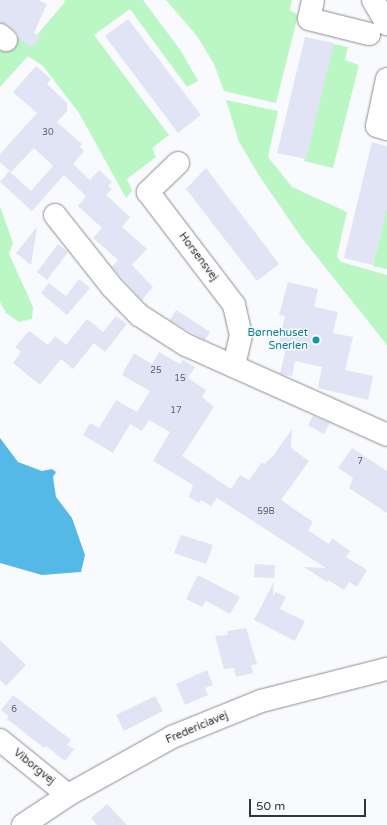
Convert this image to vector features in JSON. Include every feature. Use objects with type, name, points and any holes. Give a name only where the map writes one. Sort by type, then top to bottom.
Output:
[{"type":"street","points":[[314,0],[309,19],[378,29],[373,0]]},
{"type":"street","points":[[387,79],[377,126],[387,129]]},
{"type":"street","name":"Horsensvej","points":[[178,163],[148,192],[234,304],[241,335],[234,366]]},
{"type":"street","points":[[55,215],[112,287],[139,315],[186,345],[387,435]]},
{"type":"street","name":"Fredericiavej","points":[[23,825],[68,795],[172,737],[261,701],[387,669]]},
{"type":"street","name":"Viborgvej","points":[[0,740],[68,795]]},
{"type":"green space","points":[[64,0],[143,0],[181,51],[198,81],[187,87],[130,9],[94,35],[169,135],[152,148],[156,157],[127,179],[132,191],[126,198],[79,113],[43,66],[28,56],[0,87],[0,49],[3,51],[15,37],[36,36],[65,2]]},
{"type":"green space","points":[[166,0],[292,0],[290,10],[298,15],[276,103],[224,91],[214,64],[197,36]]},
{"type":"green space","points":[[330,43],[348,47],[345,60],[359,65],[333,168],[304,161]]},
{"type":"green space","points":[[226,100],[278,111],[268,157],[292,187],[347,212],[337,256],[341,262],[387,275],[387,345],[301,237],[260,177],[239,142]]},
{"type":"green space","points":[[0,206],[13,243],[9,254],[33,307],[32,319],[19,322],[6,313],[0,302]]},
{"type":"green space","points":[[387,206],[387,269],[373,266]]},
{"type":"water","points":[[0,438],[18,462],[42,471],[52,469],[56,472],[53,477],[56,497],[72,518],[85,555],[81,572],[42,575],[0,563]]},
{"type":"building","points":[[0,0],[38,0],[47,4],[34,33],[41,36],[32,47],[18,39],[19,35],[8,25],[0,23]]},
{"type":"building","points":[[128,19],[201,115],[178,133],[105,36]]},
{"type":"building","points":[[305,37],[334,43],[306,159],[277,153]]},
{"type":"building","points":[[36,66],[51,79],[47,84],[67,103],[67,111],[57,122],[82,144],[80,147],[84,151],[73,164],[90,180],[99,170],[112,182],[108,186],[112,189],[106,195],[130,217],[122,227],[147,249],[132,265],[153,287],[142,300],[112,267],[118,260],[93,238],[102,228],[78,206],[86,196],[64,175],[32,211],[0,182],[9,171],[31,191],[53,166],[34,148],[11,172],[0,162],[0,154],[37,113],[13,92]]},
{"type":"building","points":[[372,142],[387,146],[387,208],[373,265],[344,258]]},
{"type":"building","points":[[206,168],[279,264],[257,281],[186,189]]},
{"type":"building","points":[[37,227],[31,265],[16,253]]},
{"type":"building","points":[[58,244],[68,252],[47,280],[37,272]]},
{"type":"building","points":[[79,279],[90,288],[67,315],[41,293],[49,283],[66,296]]},
{"type":"building","name":"Børnehuset Snerlen","points":[[288,282],[318,289],[314,307],[338,312],[333,333],[353,337],[345,370],[373,376],[368,400],[318,388],[322,367],[295,361],[292,376],[280,374],[287,344],[279,342],[285,316],[279,315]]},
{"type":"building","points":[[176,310],[210,332],[205,340],[170,320]]},
{"type":"building","points":[[116,316],[127,324],[105,352],[94,343],[73,369],[61,359],[40,385],[13,363],[21,352],[15,347],[29,331],[48,345],[55,336],[66,345],[87,319],[103,332]]},
{"type":"building","points":[[159,352],[180,364],[183,360],[195,367],[188,378],[206,390],[202,397],[214,407],[182,456],[231,489],[240,475],[249,480],[262,462],[264,464],[273,456],[292,429],[291,448],[309,461],[281,500],[313,522],[308,530],[329,544],[332,538],[350,551],[346,557],[367,570],[357,587],[349,582],[344,590],[328,580],[327,582],[304,567],[326,568],[217,498],[211,506],[201,500],[199,503],[189,497],[193,485],[153,461],[170,432],[149,420],[142,431],[130,424],[113,453],[83,435],[90,423],[99,428],[116,400],[137,412],[150,391],[122,375],[134,353],[152,364]]},
{"type":"building","points":[[313,416],[330,423],[324,434],[308,425]]},
{"type":"building","points":[[352,448],[387,471],[387,513],[349,488],[353,478],[338,468]]},
{"type":"building","points":[[181,535],[213,545],[206,564],[174,553]]},
{"type":"building","points":[[255,564],[275,565],[274,578],[254,577]]},
{"type":"building","points":[[198,575],[240,597],[230,614],[206,601],[202,607],[186,599]]},
{"type":"building","points":[[274,582],[273,596],[276,592],[286,597],[280,609],[305,621],[295,641],[254,620]]},
{"type":"building","points":[[246,628],[257,664],[251,665],[253,673],[236,677],[234,668],[224,669],[215,636],[228,635],[227,631]]},
{"type":"building","points":[[0,640],[26,665],[6,686],[0,680]]},
{"type":"building","points":[[207,670],[213,685],[205,688],[208,695],[185,705],[176,684]]},
{"type":"building","points":[[13,695],[71,740],[67,745],[74,749],[65,761],[46,746],[44,748],[7,719],[9,716],[1,710]]},
{"type":"building","points":[[155,696],[163,711],[124,731],[116,715]]},
{"type":"building","points":[[107,804],[127,825],[97,825],[91,818]]},
{"type":"place","name":"Børnehuset Snerlen","points":[[316,340]]}]
